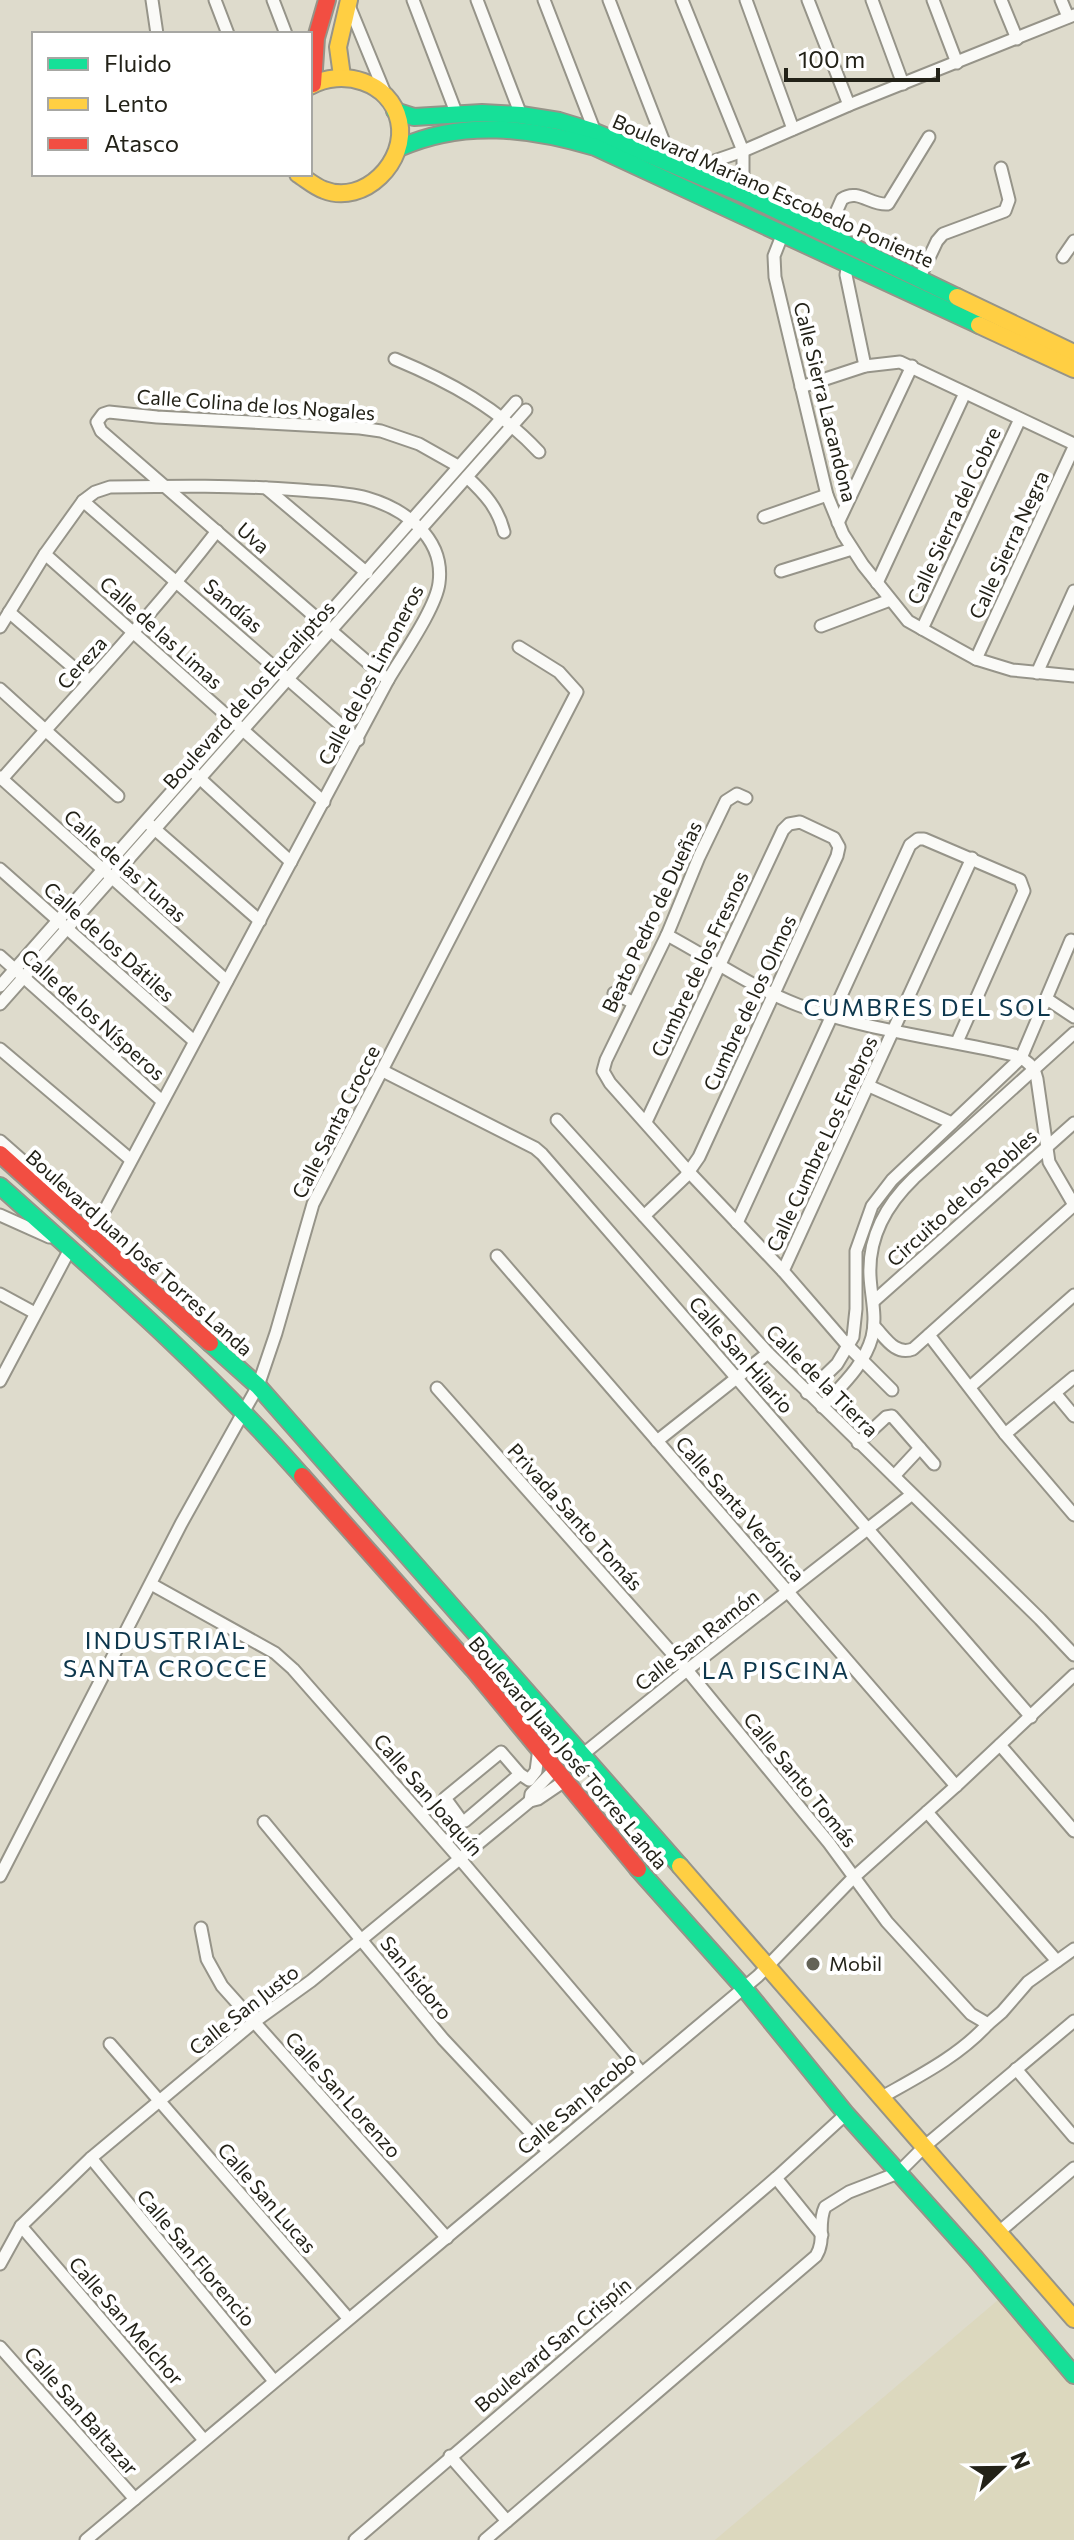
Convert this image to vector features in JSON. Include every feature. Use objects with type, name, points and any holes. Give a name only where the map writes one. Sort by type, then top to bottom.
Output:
[{"type":"main road","points":[[312,70],[316,38],[327,0]]},
{"type":"main road","points":[[342,76],[336,59],[349,1]]},
{"type":"main road","points":[[300,176],[322,190],[338,194],[355,192],[383,177],[399,148],[400,129],[391,104],[373,85],[342,76],[312,78]]},
{"type":"main road","name":"Boulevard Mariano Escobedo Poniente","points":[[391,104],[414,117],[492,113],[521,115],[559,121],[595,132],[747,196],[919,279],[1074,369]]},
{"type":"main road","name":"Boulevard Mariano Escobedo Poniente","points":[[399,148],[435,134],[481,130],[571,139],[615,155],[848,263],[1074,353]]},
{"type":"main road","name":"Boulevard Juan José Torres Landa","points":[[0,1154],[258,1386],[1074,2319]]},
{"type":"main road","name":"Boulevard Juan José Torres Landa","points":[[0,1186],[137,1308],[242,1410],[399,1584],[651,1884],[744,1988],[846,2114],[975,2258],[1074,2375]]},
{"type":"street","points":[[152,0],[157,32]]},
{"type":"street","points":[[215,0],[227,32]]},
{"type":"street","points":[[273,0],[285,32]]},
{"type":"street","points":[[413,0],[457,115]]},
{"type":"street","points":[[477,0],[521,115]]},
{"type":"street","points":[[544,0],[595,132]]},
{"type":"street","points":[[609,0],[679,167],[743,151],[1071,16],[1061,0]]},
{"type":"street","points":[[682,0],[743,151],[747,196]]},
{"type":"street","points":[[746,0],[793,129]]},
{"type":"street","points":[[808,0],[849,105]]},
{"type":"street","points":[[872,0],[903,84]]},
{"type":"street","points":[[933,0],[957,63]]},
{"type":"street","points":[[1001,0],[1017,39]]},
{"type":"street","points":[[349,1],[391,104]]},
{"type":"street","points":[[826,235],[846,195],[857,194],[879,204],[888,204],[929,137]]},
{"type":"street","points":[[919,279],[943,234],[1005,211],[1009,200],[1001,168]]},
{"type":"street","name":"Calle Sierra Lacandona","points":[[783,233],[776,247],[774,266],[827,495],[852,549],[908,621],[976,659],[995,666],[1074,676]]},
{"type":"street","points":[[1063,257],[1074,241]]},
{"type":"street","points":[[848,263],[846,275],[865,366]]},
{"type":"street","points":[[395,359],[459,388],[508,421],[539,452]]},
{"type":"street","points":[[801,387],[865,366],[895,361],[912,366],[1074,446]]},
{"type":"street","points":[[838,523],[912,366]]},
{"type":"street","points":[[877,583],[965,393]]},
{"type":"street","name":"Boulevard de los Eucaliptos","points":[[326,626],[367,573],[467,477],[521,406]]},
{"type":"street","name":"Calle Colina de los Nogales","points":[[97,422],[109,412],[360,428],[408,440],[458,466]]},
{"type":"street","name":"Calle Sierra del Cobre","points":[[922,629],[1020,419]]},
{"type":"street","name":"Boulevard de los Eucaliptos","points":[[0,1004],[19,973],[417,524],[458,466],[508,421]]},
{"type":"street","name":"Uva","points":[[97,422],[101,431],[163,486],[388,680]]},
{"type":"street","name":"Calle Sierra Negra","points":[[976,659],[1074,446]]},
{"type":"street","points":[[467,477],[490,500],[500,516],[504,532]]},
{"type":"street","points":[[0,627],[45,554],[83,501],[95,492],[110,487],[266,488],[364,497],[389,506],[417,524]]},
{"type":"street","points":[[266,488],[367,573]]},
{"type":"street","points":[[764,517],[827,495]]},
{"type":"street","name":"Sandías","points":[[83,501],[358,740]]},
{"type":"street","name":"Calle de los Limoneros","points":[[91,1236],[438,590],[440,566],[428,537],[417,524]]},
{"type":"street","name":"Cereza","points":[[1,778],[178,582],[217,531]]},
{"type":"street","points":[[781,571],[852,549]]},
{"type":"street","name":"Calle de las Limas","points":[[45,554],[324,802]]},
{"type":"street","points":[[1037,673],[1074,591]]},
{"type":"street","points":[[821,626],[890,600]]},
{"type":"street","points":[[9,612],[89,681]]},
{"type":"street","name":"Calle Santa Crocce","points":[[0,1876],[242,1410],[258,1386],[313,1204],[577,692],[559,672],[519,647]]},
{"type":"street","points":[[0,689],[118,796]]},
{"type":"street","points":[[195,774],[291,862]]},
{"type":"street","name":"Calle de las Tunas","points":[[1,778],[227,981]]},
{"type":"street","name":"Beato Pedro de Dueñas","points":[[646,1122],[610,1083],[603,1071],[604,1065],[667,935],[726,801],[737,794],[746,798]]},
{"type":"street","name":"Cumbre de los Olmos","points":[[644,1216],[689,1172],[699,1157],[837,856],[839,847],[834,838],[800,822],[789,824]]},
{"type":"street","points":[[150,824],[260,921]]},
{"type":"street","name":"Cumbre de los Fresnos","points":[[646,1122],[783,830],[789,824]]},
{"type":"street","points":[[737,1223],[910,845],[918,839],[972,858],[1020,880],[1024,886],[957,1042]]},
{"type":"street","name":"Calle Cumbre Los Enebros","points":[[783,1271],[972,858]]},
{"type":"street","name":"Calle de los Dátiles","points":[[0,869],[194,1041]]},
{"type":"street","points":[[667,935],[773,994],[833,1016],[1021,1058],[1035,1071],[1046,1148],[1056,1176],[1074,1205],[913,1349],[899,1350],[874,1326]]},
{"type":"street","points":[[807,1393],[837,1364],[853,1337],[856,1251],[866,1217],[885,1187],[1021,1058],[1071,940]]},
{"type":"street","name":"Calle de los Nísperos","points":[[0,956],[162,1101]]},
{"type":"street","name":"Boulevard de los Eucaliptos","points":[[0,986],[19,973]]},
{"type":"street","points":[[614,993],[632,1002]]},
{"type":"street","points":[[1047,999],[1074,1017]]},
{"type":"street","points":[[822,1407],[862,1361],[874,1326],[870,1277],[872,1250],[877,1229],[893,1201],[914,1178],[1074,1033]]},
{"type":"street","points":[[0,1049],[130,1159]]},
{"type":"street","name":"Calle San Hilario","points":[[383,1071],[542,1154],[1031,1717]]},
{"type":"street","points":[[869,1086],[952,1123]]},
{"type":"street","name":"Calle de la Tierra","points":[[557,1120],[768,1353],[1074,1655]]},
{"type":"street","points":[[646,1122],[848,1346],[892,1390]]},
{"type":"street","name":"Circuito de los Robles","points":[[874,1301],[1074,1123]]},
{"type":"street","points":[[0,1141],[58,1192],[67,1214]]},
{"type":"street","points":[[0,1215],[67,1246],[35,1313],[3,1367],[0,1381]]},
{"type":"street","name":"Calle Santa Verónica","points":[[497,1256],[956,1786]]},
{"type":"street","points":[[0,1294],[35,1313]]},
{"type":"street","points":[[970,1387],[1074,1295]]},
{"type":"street","points":[[929,1335],[1005,1434],[1074,1515]]},
{"type":"street","points":[[657,1441],[768,1353]]},
{"type":"street","points":[[1005,1434],[1074,1377]]},
{"type":"street","name":"Privada Santo Tomás","points":[[437,1388],[687,1670]]},
{"type":"street","points":[[1055,1393],[1074,1416]]},
{"type":"street","points":[[858,1443],[886,1417],[892,1416],[934,1464]]},
{"type":"street","points":[[894,1476],[920,1448]]},
{"type":"street","name":"Calle San Ramón","points":[[582,1755],[911,1495]]},
{"type":"street","name":"Calle San Joaquín","points":[[151,1584],[284,1660],[460,1859],[641,2072]]},
{"type":"street","name":"Calle Santo Tomás","points":[[687,1670],[829,1843],[887,1922],[971,2014],[988,2024]]},
{"type":"street","name":"Calle San Jacobo","points":[[86,2540],[744,1988],[853,1878],[1074,1675]]},
{"type":"street","points":[[1000,1745],[1074,1831]]},
{"type":"street","points":[[520,1774],[465,1821],[445,1798],[501,1752],[529,1780],[536,1771],[539,1748]]},
{"type":"street","name":"Calle San Justo","points":[[0,2264],[21,2226],[91,2158],[254,2022],[311,1981],[460,1859],[530,1801],[531,1794],[561,1774]]},
{"type":"street","points":[[927,1812],[1057,1961]]},
{"type":"street","name":"San Isidoro","points":[[264,1822],[443,2039],[548,2151]]},
{"type":"street","name":"Calle San Lorenzo","points":[[201,1928],[207,1959],[215,1976],[447,2238]]},
{"type":"street","points":[[882,2097],[971,2042],[1028,1982],[1074,1949]]},
{"type":"street","points":[[485,2540],[816,2256],[822,2246],[822,2214],[832,2201],[898,2173],[925,2146],[1074,2021]]},
{"type":"street","name":"Calle San Lucas","points":[[110,2044],[348,2318]]},
{"type":"street","points":[[1016,2069],[1074,2137]]},
{"type":"street","name":"Boulevard San Crispín","points":[[355,2540],[776,2178],[846,2114]]},
{"type":"street","name":"Calle San Florencio","points":[[91,2158],[274,2381]]},
{"type":"street","points":[[999,2232],[1074,2168]]},
{"type":"street","points":[[776,2178],[822,2235]]},
{"type":"street","name":"Calle San Melchor","points":[[21,2226],[204,2440]]},
{"type":"street","name":"Calle San Baltazar","points":[[0,2347],[135,2499]]},
{"type":"street","points":[[450,2456],[507,2521]]},
{"type":"shaded area","points":[[998,2300],[1074,2388],[1074,2540],[715,2540]]},
{"type":"traffic: fast","points":[[395,111],[414,117],[482,113],[521,115],[559,121],[595,132],[747,196],[957,297]]},
{"type":"traffic: fast","points":[[399,148],[447,133],[472,130],[521,131],[595,147],[979,325]]},
{"type":"traffic: fast","points":[[0,1186],[231,1399],[302,1476]]},
{"type":"traffic: fast","points":[[210,1343],[258,1386],[680,1866]]},
{"type":"traffic: fast","points":[[638,1869],[744,1988],[846,2114],[975,2258],[1074,2375]]},
{"type":"traffic: slow","points":[[342,76],[338,47],[349,0]]},
{"type":"traffic: slow","points":[[301,176],[324,190],[354,192],[368,186],[390,165],[400,136],[394,107],[375,88],[363,82],[336,78],[312,85]]},
{"type":"traffic: slow","points":[[957,297],[1074,353]]},
{"type":"traffic: slow","points":[[979,325],[1074,369]]},
{"type":"traffic: slow","points":[[680,1866],[1074,2319]]},
{"type":"traffic: jam","points":[[313,84],[316,38],[327,0]]},
{"type":"traffic: jam","points":[[0,1154],[210,1343]]},
{"type":"traffic: jam","points":[[302,1476],[473,1669],[638,1869]]},
{"type":"place","name":"Mobil","points":[[813,1964]]},
{"type":"district","name":"CUMBRES DEL SOL","points":[[928,1008]]},
{"type":"district","name":"INDUSTRIAL SANTA CROCCE","points":[[166,1655]]},
{"type":"district","name":"LA PISCINA","points":[[776,1671]]}]
